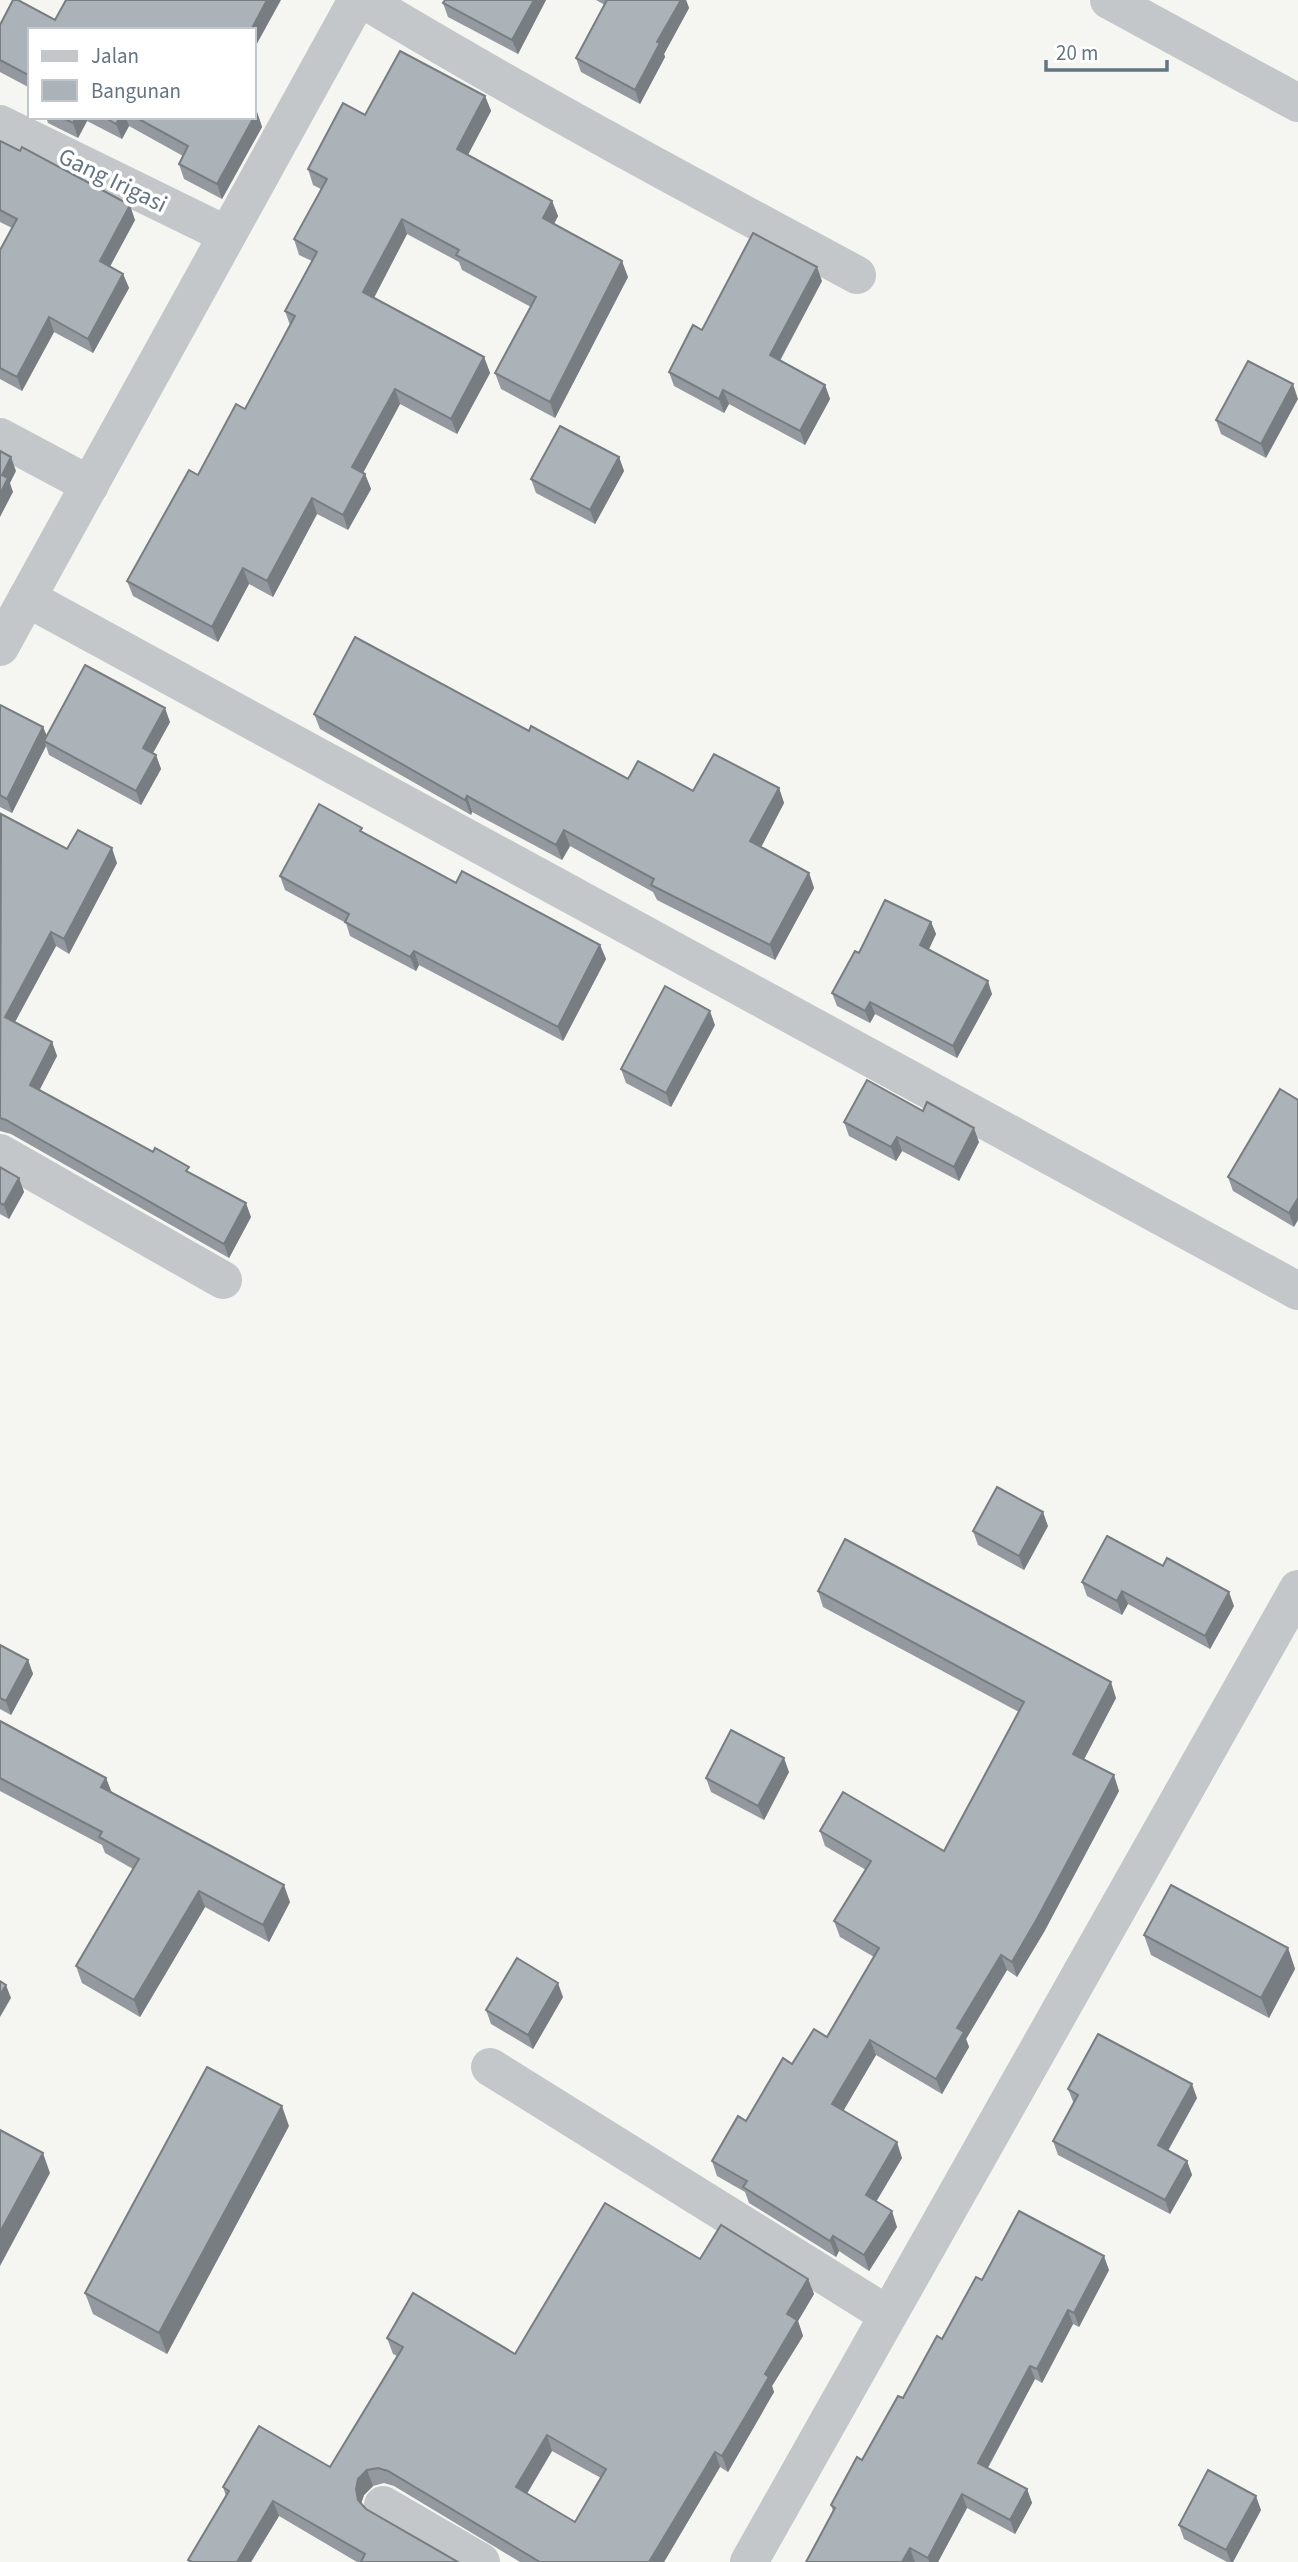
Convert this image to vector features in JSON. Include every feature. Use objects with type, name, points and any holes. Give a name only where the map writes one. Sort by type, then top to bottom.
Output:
[{"type":"street","points":[[0,647],[357,0]]},
{"type":"street","points":[[364,0],[596,135],[857,275]]},
{"type":"street","points":[[1109,0],[1298,103]]},
{"type":"street","name":"Gang Irigasi","points":[[0,124],[227,235]]},
{"type":"street","points":[[0,437],[90,485]]},
{"type":"street","points":[[27,598],[1298,1291]]},
{"type":"street","points":[[0,1153],[223,1280]]},
{"type":"street","points":[[749,2562],[1298,1589]]},
{"type":"street","points":[[490,2067],[888,2315]]},
{"type":"street","points":[[383,2505],[481,2562]]},
{"type":"building","points":[[13,0],[18,0],[55,20],[66,0],[267,0],[252,28],[28,28],[28,75],[0,60],[0,25]]},
{"type":"building","points":[[445,0],[534,0],[512,40],[443,3]]},
{"type":"building","points":[[607,0],[681,0],[657,42],[660,43],[635,90],[576,58]]},
{"type":"building","points":[[400,51],[485,96],[457,149],[552,201],[543,218],[622,261],[550,402],[495,373],[536,297],[456,255],[459,250],[402,219],[363,292],[484,357],[451,419],[395,389],[352,467],[365,474],[343,515],[312,498],[267,581],[243,568],[212,627],[127,581],[189,470],[198,475],[236,404],[245,409],[295,316],[285,311],[317,252],[294,239],[327,179],[308,169],[343,103],[365,115]]},
{"type":"building","points":[[139,119],[253,119],[217,184],[179,164],[188,146]]},
{"type":"building","points":[[0,141],[20,151],[22,147],[130,205],[100,261],[123,274],[88,339],[49,317],[17,377],[0,368],[0,250],[17,219],[0,210]]},
{"type":"building","points":[[753,233],[817,267],[770,355],[825,385],[800,431],[723,390],[719,399],[669,372],[693,325],[702,330]]},
{"type":"building","points":[[1248,361],[1293,384],[1261,444],[1216,420]]},
{"type":"building","points":[[560,426],[619,457],[590,510],[531,479]]},
{"type":"building","points":[[0,451],[11,457],[2,475],[8,478],[0,494]]},
{"type":"building","points":[[355,637],[529,731],[531,726],[628,779],[638,761],[693,791],[714,754],[779,788],[750,841],[809,873],[770,945],[651,885],[654,879],[564,830],[556,845],[467,796],[465,800],[314,714]]},
{"type":"building","points":[[85,665],[165,708],[143,748],[156,755],[136,791],[44,741]]},
{"type":"building","points":[[0,705],[43,727],[7,799],[0,795]]},
{"type":"building","points":[[319,804],[362,828],[360,831],[456,883],[462,871],[600,945],[558,1027],[414,951],[410,957],[345,922],[349,914],[280,876]]},
{"type":"building","points":[[1,814],[67,849],[78,830],[112,848],[64,939],[51,932],[5,1017],[52,1042],[30,1085],[153,1152],[155,1148],[189,1167],[186,1171],[246,1203],[224,1244],[0,1118]]},
{"type":"building","points":[[885,900],[931,922],[920,945],[988,981],[953,1046],[870,1002],[865,1011],[832,993],[855,951],[859,953]]},
{"type":"building","points":[[665,986],[710,1011],[666,1093],[621,1069]]},
{"type":"building","points":[[867,1080],[923,1111],[927,1102],[974,1128],[954,1167],[897,1137],[891,1147],[844,1122]]},
{"type":"building","points":[[1280,1089],[1298,1100],[1298,1198],[1289,1213],[1228,1177]]},
{"type":"building","points":[[0,1167],[19,1178],[4,1205],[0,1203]]},
{"type":"building","points":[[997,1487],[1043,1512],[1019,1556],[973,1531]]},
{"type":"building","points":[[1107,1536],[1163,1566],[1167,1558],[1229,1592],[1205,1636],[1122,1591],[1117,1601],[1082,1582]]},
{"type":"building","points":[[845,1539],[1111,1682],[1073,1754],[1114,1775],[1012,1962],[1001,1955],[957,2028],[964,2032],[936,2079],[870,2040],[832,2104],[897,2142],[866,2195],[892,2211],[864,2255],[833,2236],[830,2241],[743,2187],[747,2181],[712,2161],[738,2116],[746,2121],[783,2058],[792,2064],[814,2029],[827,2037],[879,1948],[834,1921],[871,1861],[820,1831],[843,1792],[944,1851],[1024,1702],[818,1591]]},
{"type":"building","points":[[0,1645],[28,1660],[6,1701],[0,1698]]},
{"type":"building","points":[[0,1721],[106,1778],[101,1787],[284,1885],[263,1925],[199,1891],[134,2000],[76,1966],[139,1859],[99,1837],[102,1832],[0,1778]]},
{"type":"building","points":[[731,1730],[784,1758],[758,1806],[706,1778]]},
{"type":"building","points":[[1171,1885],[1288,1948],[1261,1998],[1144,1935]]},
{"type":"building","points":[[517,1958],[558,1983],[528,2035],[486,2010]]},
{"type":"building","points":[[0,1981],[6,1985],[0,1995]]},
{"type":"building","points":[[1098,2034],[1192,2084],[1158,2145],[1187,2161],[1165,2200],[1053,2141],[1078,2095],[1068,2089]]},
{"type":"building","points":[[207,2067],[282,2106],[159,2333],[85,2293]]},
{"type":"building","points":[[0,2130],[43,2153],[0,2232]]},
{"type":"building","points":[[605,2203],[700,2259],[721,2225],[808,2279],[787,2314],[797,2320],[765,2374],[769,2377],[722,2456],[715,2452],[649,2562],[540,2562],[388,2471],[378,2468],[367,2470],[358,2479],[358,2500],[366,2509],[458,2562],[361,2562],[365,2554],[273,2501],[237,2562],[188,2560],[229,2491],[223,2487],[259,2426],[330,2467],[403,2347],[387,2338],[413,2293],[515,2354]],"holes":[[[547,2435],[606,2469],[575,2522],[516,2487]]]},
{"type":"building","points":[[1019,2211],[1104,2256],[1074,2313],[1068,2310],[1037,2369],[1030,2366],[978,2463],[1027,2489],[1010,2520],[962,2494],[928,2558],[910,2548],[902,2562],[806,2562],[835,2508],[831,2505],[857,2457],[862,2460],[898,2396],[903,2398],[937,2336],[942,2339],[976,2277],[982,2280]]},
{"type":"building","points":[[1208,2470],[1256,2496],[1226,2550],[1179,2525]]}]
